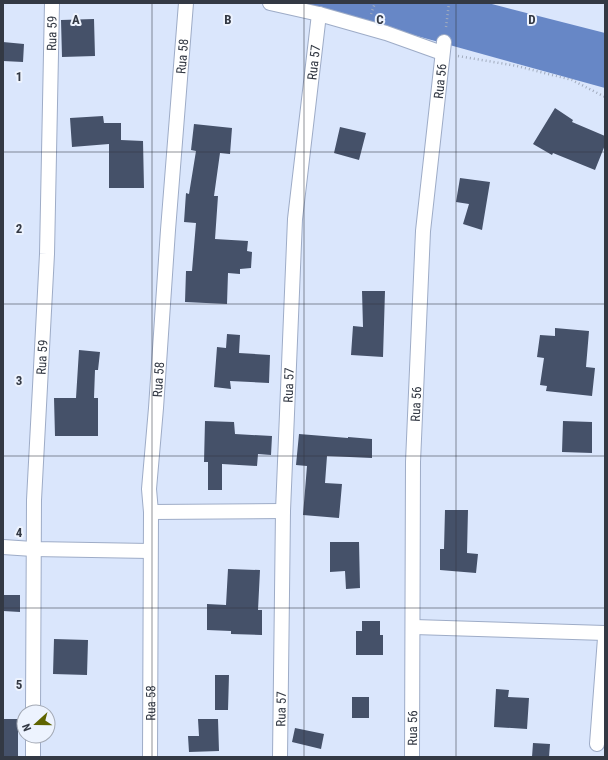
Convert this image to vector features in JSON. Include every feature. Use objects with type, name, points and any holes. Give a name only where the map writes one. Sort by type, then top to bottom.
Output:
[{"type":"street","name":"Rua 59","points":[[33,704],[34,500],[47,254],[52,3]]},
{"type":"street","name":"Rua 58","points":[[150,757],[151,512],[149,489],[186,3]]},
{"type":"street","points":[[270,3],[319,14],[443,47]]},
{"type":"street","name":"Rua 57","points":[[280,757],[283,511],[295,218],[319,14]]},
{"type":"street","name":"Rua 56","points":[[412,757],[414,627],[413,462],[423,231],[443,47]]},
{"type":"street","points":[[151,512],[283,511]]},
{"type":"street","points":[[3,547],[150,551]]},
{"type":"street","points":[[414,627],[605,633]]},
{"type":"street","points":[[597,744],[605,638]]},
{"type":"street","points":[[33,744],[33,757]]},
{"type":"path","points":[[449,3],[443,47],[572,80],[605,97]]},
{"type":"water","points":[[298,3],[488,3],[605,33],[605,88]]},
{"type":"building","points":[[94,19],[95,56],[62,57],[61,20]]},
{"type":"building","points":[[3,42],[24,44],[23,62],[3,61]]},
{"type":"building","points":[[555,108],[573,120],[572,122],[605,136],[605,145],[595,170],[553,153],[552,155],[533,144]]},
{"type":"building","points":[[103,116],[104,123],[121,123],[121,140],[143,141],[144,188],[109,188],[109,144],[72,147],[70,118]]},
{"type":"building","points":[[194,124],[232,128],[230,154],[220,153],[214,196],[218,196],[215,239],[248,241],[247,251],[252,252],[251,268],[240,269],[240,274],[228,273],[227,304],[185,302],[186,271],[192,271],[196,223],[184,222],[186,193],[189,194],[196,151],[191,150]]},
{"type":"building","points":[[340,127],[366,133],[359,160],[334,153]]},
{"type":"building","points":[[460,178],[490,182],[482,230],[463,224],[469,204],[456,202]]},
{"type":"building","points":[[362,291],[385,291],[383,357],[351,355],[353,326],[363,327]]},
{"type":"building","points":[[555,328],[589,331],[586,367],[595,368],[592,396],[546,391],[547,386],[540,385],[544,358],[537,357],[540,335],[555,336]]},
{"type":"building","points":[[227,334],[240,335],[239,353],[270,355],[269,383],[230,381],[231,389],[214,387],[217,347],[226,348]]},
{"type":"building","points":[[79,350],[100,352],[98,370],[95,370],[94,398],[98,398],[98,436],[55,436],[54,398],[76,398]]},
{"type":"building","points":[[205,421],[234,422],[235,434],[272,436],[271,455],[258,454],[257,466],[222,464],[222,490],[208,490],[208,462],[204,462]]},
{"type":"building","points":[[563,421],[592,422],[592,453],[562,452]]},
{"type":"building","points":[[299,434],[372,439],[372,458],[327,456],[325,483],[342,484],[339,518],[303,515],[307,466],[296,465]]},
{"type":"building","points":[[445,510],[468,510],[467,553],[478,554],[476,573],[440,570],[440,549],[444,549]]},
{"type":"building","points":[[330,542],[359,542],[360,588],[346,589],[345,571],[330,572]]},
{"type":"building","points":[[228,569],[260,570],[258,610],[262,610],[262,635],[231,634],[231,631],[207,630],[207,604],[226,605]]},
{"type":"building","points":[[3,595],[20,595],[20,612],[3,611]]},
{"type":"building","points":[[362,621],[380,621],[380,635],[383,635],[383,655],[356,655],[356,631],[362,631]]},
{"type":"building","points":[[54,639],[88,640],[87,675],[53,674]]},
{"type":"building","points":[[215,675],[229,675],[228,710],[215,710]]},
{"type":"building","points":[[496,689],[509,690],[508,697],[529,698],[527,729],[494,727]]},
{"type":"building","points":[[352,697],[369,697],[369,718],[352,718]]},
{"type":"building","points":[[3,719],[16,719],[16,744],[18,744],[18,756],[3,756]]},
{"type":"building","points":[[198,719],[218,719],[219,751],[189,752],[188,736],[199,736]]},
{"type":"building","points":[[295,728],[324,734],[321,749],[292,742]]},
{"type":"building","points":[[533,743],[550,744],[549,757],[532,757]]}]
